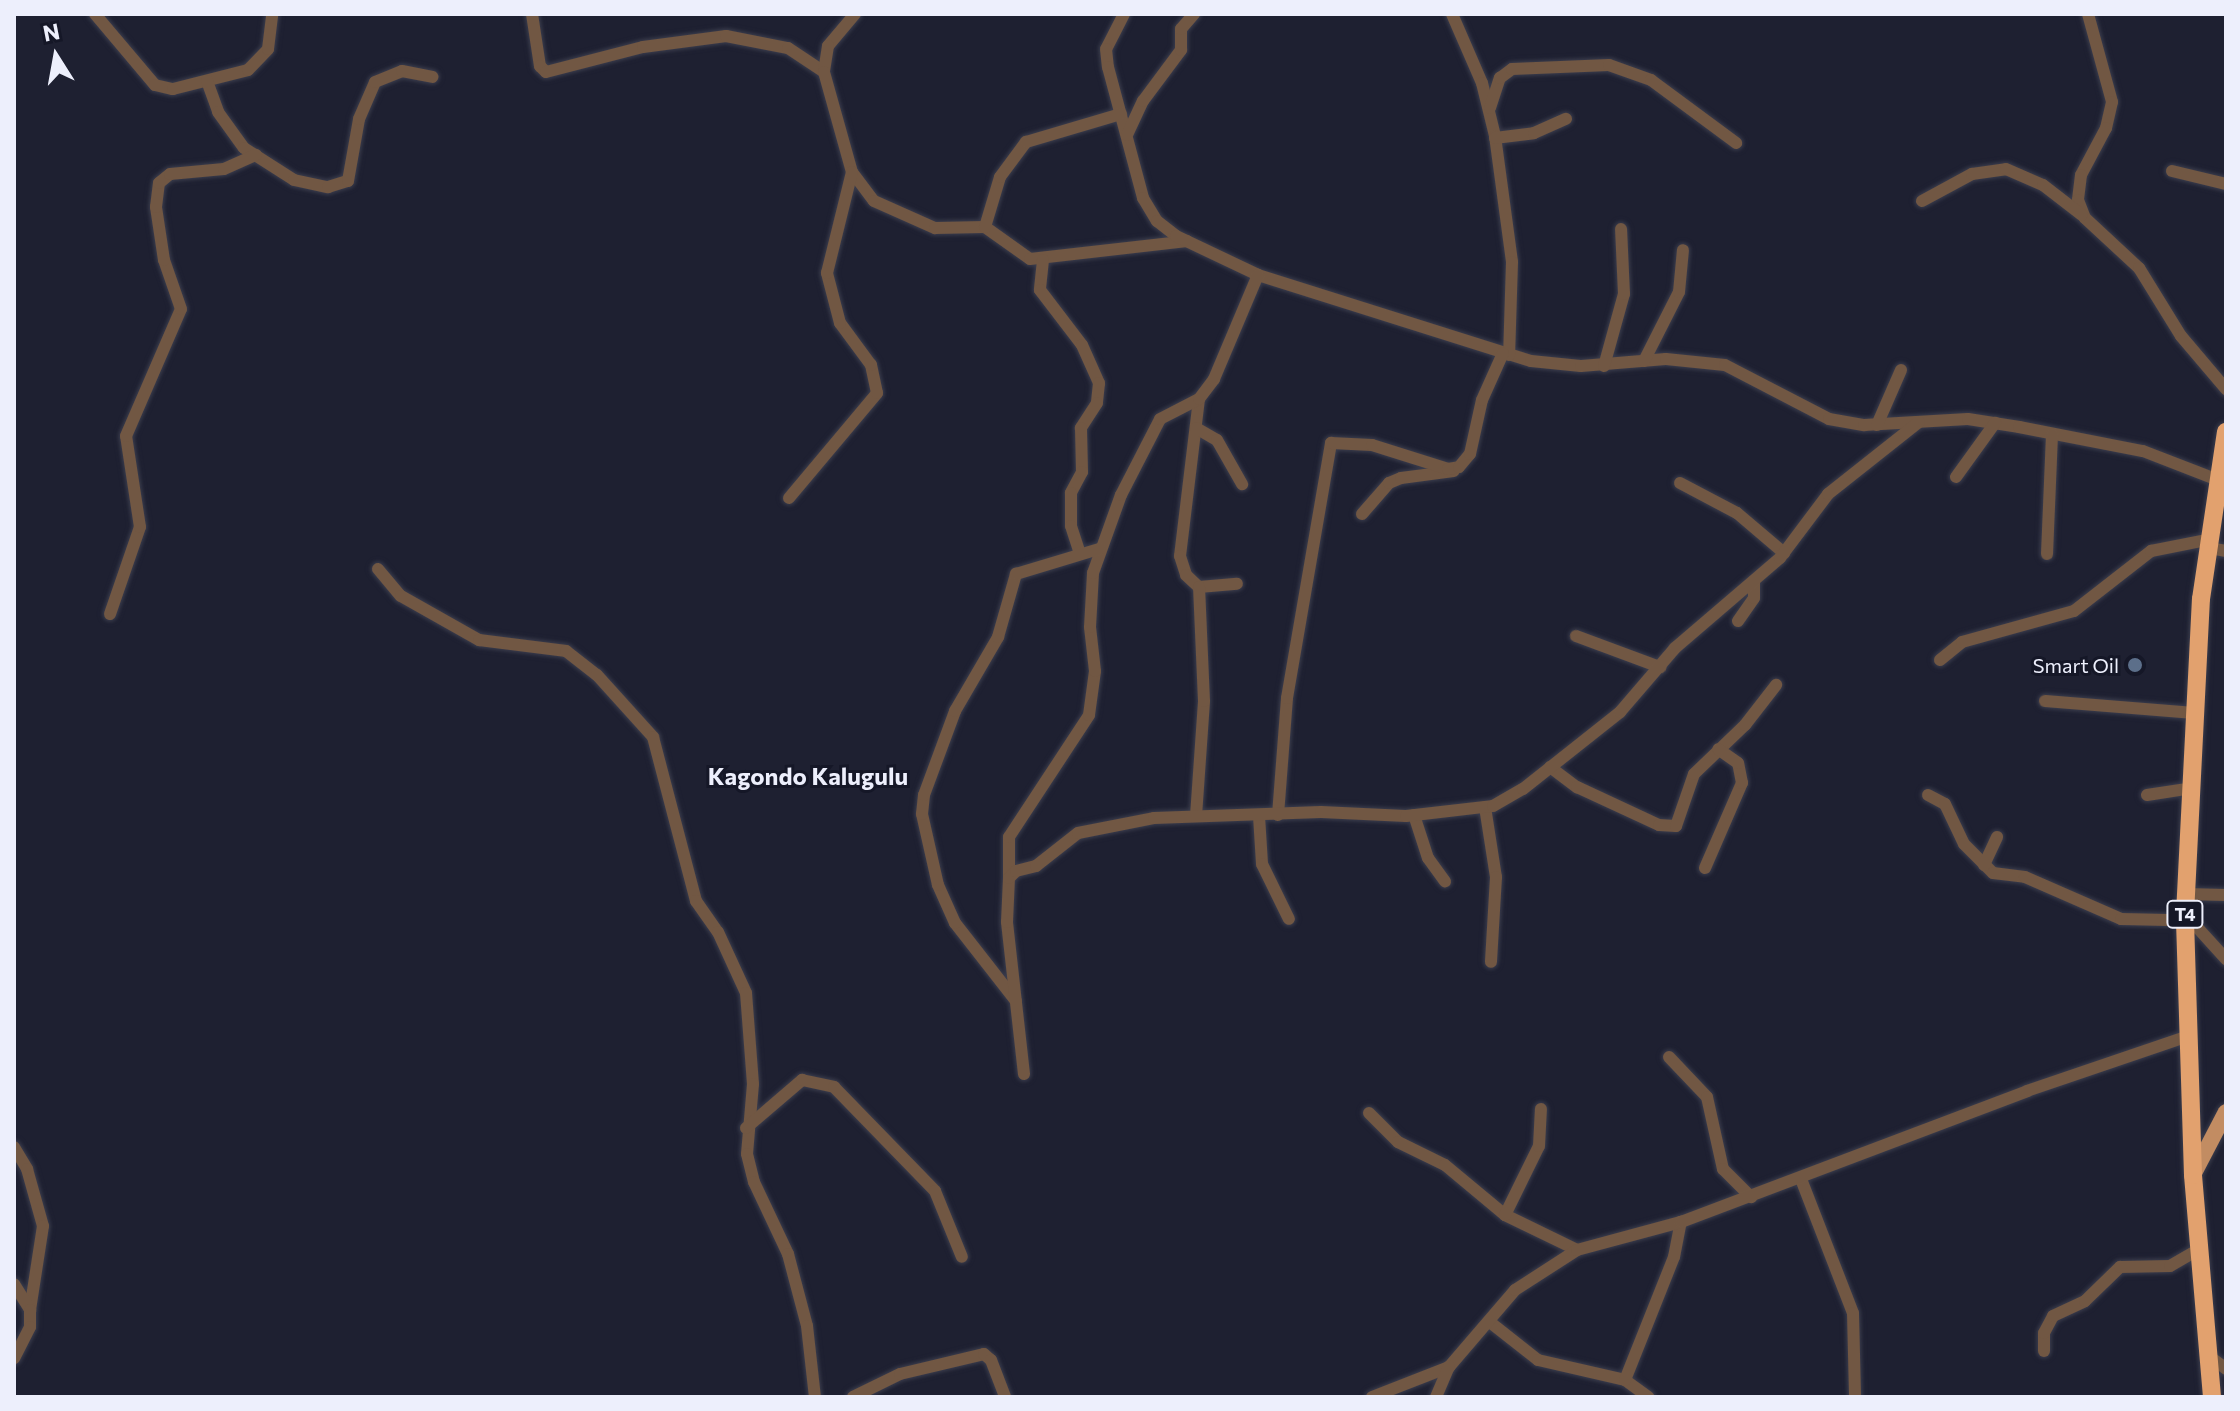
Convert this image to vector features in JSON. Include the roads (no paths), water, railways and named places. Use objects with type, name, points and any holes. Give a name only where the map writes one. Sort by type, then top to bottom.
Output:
[{"type":"highway","name":"T4","points":[[2212,1397],[2219,1364],[2199,1249],[2193,1175],[2186,1037],[2185,894],[2195,713],[2216,546],[2218,480],[2226,432]]},
{"type":"main road","points":[[2193,1175],[2226,1112]]},
{"type":"street","points":[[95,14],[155,85],[173,89],[248,70],[261,59],[271,39],[272,14]]},
{"type":"street","points":[[532,14],[540,66],[546,72],[657,44],[726,36],[788,48],[824,72]]},
{"type":"street","points":[[855,14],[828,46],[824,72],[852,172],[874,201],[919,222],[946,230],[985,227],[1018,253],[1043,260],[1088,250],[1187,241]]},
{"type":"street","points":[[1124,14],[1106,49],[1143,198],[1157,221],[1187,241],[1258,275],[1506,354],[1551,364],[1604,366],[1644,361],[1725,365],[1829,419],[1877,425],[1920,421],[1995,423],[2143,451],[2218,480]]},
{"type":"street","points":[[1127,135],[1143,101],[1181,50],[1181,29],[1194,14]]},
{"type":"street","points":[[1362,514],[1389,483],[1412,476],[1447,475],[1459,467],[1470,454],[1482,400],[1506,354],[1512,262],[1495,138],[1490,111],[1452,14]]},
{"type":"street","points":[[2085,218],[2076,189],[2106,128],[2112,102],[2088,14]]},
{"type":"street","points":[[1490,111],[1500,78],[1512,69],[1609,65],[1651,80],[1736,143]]},
{"type":"street","points":[[207,81],[232,135],[256,155],[294,180],[341,186],[348,181],[359,119],[375,82],[402,71],[432,77]]},
{"type":"street","points":[[985,227],[1000,177],[1026,142],[1121,114]]},
{"type":"street","points":[[1495,138],[1534,133],[1566,119]]},
{"type":"street","points":[[110,614],[140,527],[126,436],[181,309],[164,260],[156,207],[159,183],[170,174],[224,169],[256,155]]},
{"type":"street","points":[[1922,201],[1972,174],[2006,169],[2043,185],[2085,218],[2139,268],[2196,357],[2226,389]]},
{"type":"street","points":[[2172,171],[2226,184]]},
{"type":"street","points":[[789,498],[877,393],[871,365],[840,323],[827,273],[852,172]]},
{"type":"street","points":[[1604,366],[1624,294],[1621,229]]},
{"type":"street","points":[[1644,361],[1679,292],[1683,250]]},
{"type":"street","points":[[1043,260],[1040,290],[1082,345],[1099,383],[1097,403],[1081,428],[1082,472],[1071,493],[1071,526],[1080,554]]},
{"type":"street","points":[[1196,816],[1204,701],[1199,587],[1186,575],[1179,539],[1189,505],[1190,447],[1199,399],[1230,348],[1258,275]]},
{"type":"street","points":[[1877,425],[1901,370]]},
{"type":"street","points":[[1024,1074],[1007,922],[1009,837],[1089,715],[1095,671],[1091,600],[1099,549],[1160,419],[1199,399]]},
{"type":"street","points":[[1009,878],[1036,866],[1078,833],[1196,816],[1414,815],[1485,807],[1523,789],[1620,712],[1660,667],[1784,553],[1828,494],[1920,421]]},
{"type":"street","points":[[1956,477],[1995,423]]},
{"type":"street","points":[[1196,428],[1217,440],[1242,484]]},
{"type":"street","points":[[2047,554],[2052,434]]},
{"type":"street","points":[[1278,815],[1287,698],[1331,443],[1372,445],[1448,469],[1459,467]]},
{"type":"street","points":[[1680,483],[1737,513],[1784,553]]},
{"type":"street","points":[[1940,660],[1962,642],[2074,611],[2151,551],[2216,546]]},
{"type":"street","points":[[1018,1004],[947,904],[931,864],[924,795],[955,711],[998,637],[1016,574],[1099,549]]},
{"type":"street","points":[[378,569],[401,596],[479,640],[566,651],[597,675],[653,737],[696,901],[718,932],[746,993],[753,1084],[746,1128],[750,1169],[783,1240],[807,1326],[815,1397]]},
{"type":"street","points":[[1738,621],[1754,598],[1754,581]]},
{"type":"street","points":[[1199,587],[1237,584]]},
{"type":"street","points":[[1576,636],[1660,667]]},
{"type":"street","points":[[1550,767],[1577,787],[1669,827],[1680,819],[1694,774],[1776,685]]},
{"type":"street","points":[[2045,701],[2195,713]]},
{"type":"street","points":[[1705,868],[1742,783],[1738,763],[1718,749]]},
{"type":"street","points":[[2147,795],[2193,788]]},
{"type":"street","points":[[1928,795],[1945,804],[1964,844],[1998,876],[2025,877],[2121,919],[2153,921],[2185,914],[2226,959]]},
{"type":"street","points":[[1485,807],[1496,877],[1491,962]]},
{"type":"street","points":[[1414,815],[1428,858],[1445,881]]},
{"type":"street","points":[[1259,816],[1262,864],[1289,919]]},
{"type":"street","points":[[1984,865],[1997,837]]},
{"type":"street","points":[[2185,894],[2226,895]]},
{"type":"street","points":[[1436,1397],[1449,1367],[1491,1323],[1515,1290],[1577,1250],[1681,1222],[2027,1091],[2186,1037]]},
{"type":"street","points":[[1669,1057],[1707,1097],[1723,1169],[1751,1197]]},
{"type":"street","points":[[746,1128],[802,1080],[834,1087],[935,1191],[962,1257]]},
{"type":"street","points":[[1505,1215],[1533,1164],[1541,1109]]},
{"type":"street","points":[[1369,1113],[1398,1142],[1445,1165],[1505,1215],[1577,1250]]},
{"type":"street","points":[[14,1147],[27,1169],[43,1226],[30,1327],[14,1358]]},
{"type":"street","points":[[1801,1179],[1853,1313],[1855,1397]]},
{"type":"street","points":[[1625,1380],[1674,1257],[1681,1222]]},
{"type":"street","points":[[2044,1351],[2044,1333],[2053,1316],[2085,1301],[2120,1267],[2170,1266],[2199,1249]]},
{"type":"street","points":[[14,1284],[30,1310]]},
{"type":"street","points":[[1491,1323],[1538,1360],[1625,1380],[1648,1397]]},
{"type":"street","points":[[853,1397],[900,1374],[984,1354],[991,1360],[1005,1397]]},
{"type":"street","points":[[2219,1364],[2226,1385]]},
{"type":"street","points":[[1372,1397],[1449,1367]]},
{"type":"place","name":"Smart Oil","points":[[2135,665]]},
{"type":"district","name":"Kagondo Kalugulu","points":[[808,776]]}]
